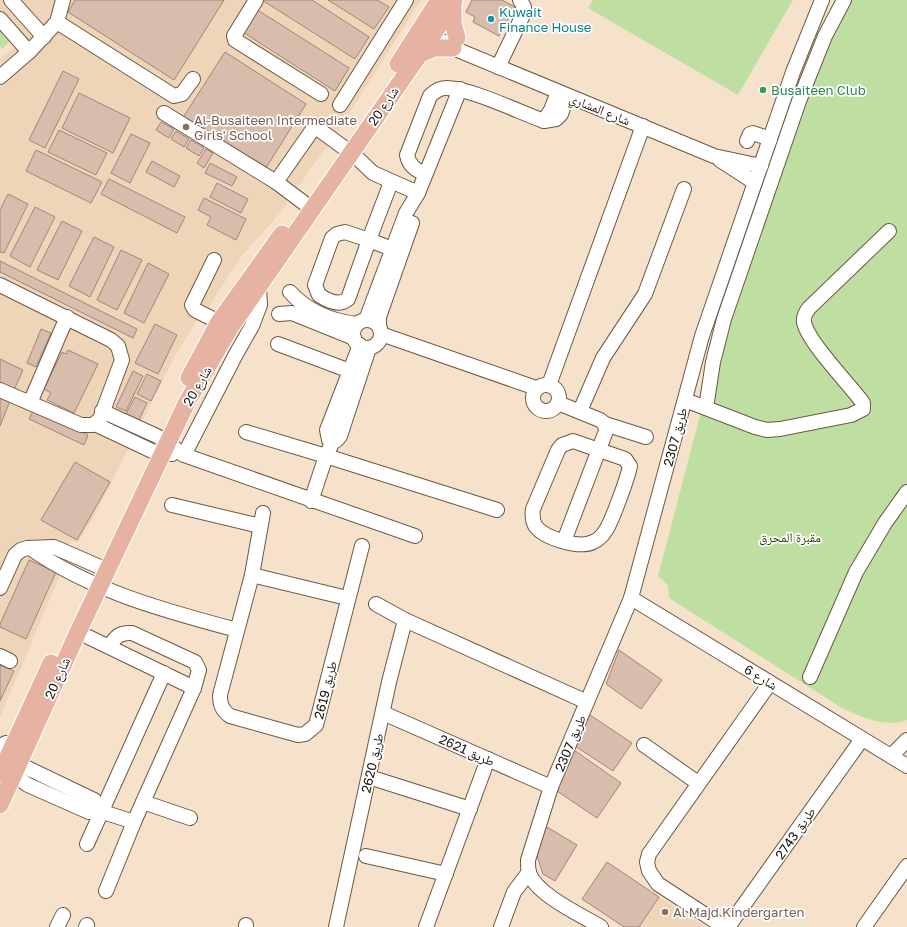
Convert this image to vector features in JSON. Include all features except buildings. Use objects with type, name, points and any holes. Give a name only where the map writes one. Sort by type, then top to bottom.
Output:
[{"type":"main road","name":"شارع 20","points":[[0,805],[9,770],[72,629],[98,576],[167,449],[187,402],[230,328],[259,287],[347,150],[449,0]]},
{"type":"main road","points":[[418,55],[435,48],[455,43],[449,0]]},
{"type":"main road","name":"شارع 20","points":[[167,449],[219,322],[304,203],[347,150],[418,55],[430,26]]},
{"type":"main road","name":"شارع 20","points":[[9,770],[7,744],[72,629]]},
{"type":"street","points":[[11,0],[44,37]]},
{"type":"street","points":[[0,77],[29,52],[57,22],[63,0]]},
{"type":"street","points":[[256,0],[234,36],[235,40],[321,94]]},
{"type":"street","points":[[340,105],[406,0]]},
{"type":"street","points":[[491,64],[524,13],[524,7],[520,0]]},
{"type":"street","name":"طريق 2307","points":[[529,872],[528,860],[530,850],[551,787],[631,598],[702,336],[754,182],[801,50],[822,0]]},
{"type":"street","points":[[706,408],[713,362],[724,319],[799,101],[825,36],[844,0]]},
{"type":"street","points":[[0,19],[29,52]]},
{"type":"street","points":[[57,22],[174,96],[182,94],[193,79]]},
{"type":"street","name":"شارع المشاري","points":[[430,26],[455,43],[491,64],[714,156],[754,182]]},
{"type":"street","points":[[426,174],[415,169],[408,161],[407,155],[430,96],[435,91],[444,88],[460,89],[544,121],[563,94]]},
{"type":"street","points":[[333,442],[329,440],[327,430],[350,371],[379,317],[397,250],[414,215],[418,193],[460,89]]},
{"type":"street","points":[[164,113],[276,182],[304,203]]},
{"type":"street","points":[[279,314],[292,313],[368,335],[539,390],[557,390],[559,399],[558,403],[551,410],[542,411],[535,406],[539,390],[643,126]]},
{"type":"street","points":[[276,182],[313,129],[317,128],[347,150],[373,173],[418,193]]},
{"type":"street","points":[[747,141],[750,134],[753,133],[770,139]]},
{"type":"street","name":"شارع المشاري","points":[[714,156],[760,166]]},
{"type":"street","points":[[391,182],[369,240],[348,299],[344,302],[338,303],[319,295],[315,285],[332,238],[337,234],[345,232],[369,240],[397,250]]},
{"type":"street","points":[[580,411],[603,358],[645,294],[684,189]]},
{"type":"street","points":[[685,400],[755,428],[774,430],[851,416],[863,409],[863,403],[814,341],[804,324],[804,318],[809,308],[889,231]]},
{"type":"street","points":[[214,260],[192,305],[195,310],[219,322]]},
{"type":"street","points":[[0,285],[111,340],[120,350],[121,364],[99,417],[88,426],[81,425],[0,390]]},
{"type":"street","points":[[290,292],[300,302],[318,313],[347,323],[368,335]]},
{"type":"street","points":[[30,403],[67,317]]},
{"type":"street","points":[[311,501],[326,456],[333,442],[340,436],[368,335]]},
{"type":"street","points":[[278,344],[350,371]]},
{"type":"street","points":[[558,403],[580,411],[600,420],[605,424],[646,437]]},
{"type":"street","points":[[99,417],[167,449],[311,501],[415,536]]},
{"type":"street","points":[[564,541],[600,450],[606,431],[605,424]]},
{"type":"street","points":[[246,432],[497,510]]},
{"type":"street","points":[[573,441],[600,450],[625,459],[630,466],[607,528],[594,542],[585,546],[576,546],[542,532],[535,526],[532,517],[533,509],[558,450],[562,445],[573,441]]},
{"type":"street","points":[[810,677],[856,572],[881,529],[906,496]]},
{"type":"street","name":"طريق 2619","points":[[172,505],[261,520],[252,575],[220,695],[220,703],[223,711],[230,716],[298,735],[305,734],[316,725],[347,598],[362,546]]},
{"type":"street","points":[[0,588],[15,555],[21,550],[54,547],[98,576],[167,611],[237,630]]},
{"type":"street","points":[[252,575],[347,598]]},
{"type":"street","name":"شارع 6","points":[[631,598],[862,739],[902,760],[907,740]]},
{"type":"street","points":[[376,604],[405,620],[587,702]]},
{"type":"street","name":"طريق 2620","points":[[336,927],[405,620]]},
{"type":"street","points":[[72,629],[110,646],[194,688]]},
{"type":"street","points":[[106,891],[134,822],[194,688],[199,670],[195,662],[132,633],[118,635],[110,646]]},
{"type":"street","points":[[87,844],[103,812],[164,673]]},
{"type":"street","points":[[724,927],[658,884],[649,871],[647,862],[648,854],[770,682]]},
{"type":"street","name":"طريق 2621","points":[[383,713],[551,787]]},
{"type":"street","name":"طريق 2743","points":[[728,927],[862,739]]},
{"type":"street","points":[[644,745],[698,783]]},
{"type":"street","points":[[426,927],[488,759]]},
{"type":"street","points":[[9,770],[28,785],[89,812],[103,812],[134,822]]},
{"type":"street","points":[[369,777],[470,809]]},
{"type":"street","points":[[143,802],[190,818]]},
{"type":"street","points":[[366,856],[446,874]]},
{"type":"street","points":[[864,927],[907,866]]},
{"type":"street","points":[[501,927],[514,892],[529,872],[536,885],[560,903],[601,927]]},
{"type":"shaded area","points":[[0,0],[421,0],[333,139],[297,188],[292,188],[285,197],[287,205],[241,257],[208,308],[205,307],[201,313],[175,356],[96,513],[78,542],[71,541],[57,570],[61,573],[0,717],[0,59],[20,42],[23,37],[0,11]]},
{"type":"shaded area","name":"Al Majd Kindergarten","points":[[659,897],[705,927],[639,927]]},
{"type":"green space","points":[[593,0],[793,0],[738,95],[588,8]]},
{"type":"green space","name":"مقبرة المحرق","points":[[845,0],[907,0],[907,720],[890,723],[858,715],[842,708],[669,598],[668,585],[658,576],[729,305],[828,30]]},
{"type":"green space","points":[[0,30],[10,41],[2,49],[0,46]]},
{"type":"place","name":"Kuwait Finance House","points":[[491,19]]},
{"type":"place","name":"Busaiteen Club","points":[[763,90]]},
{"type":"place","name":"Al-Busaiteen Intermediate Girls' School","points":[[186,127]]},
{"type":"place","name":"Al Majd Kindergarten","points":[[665,912]]}]
